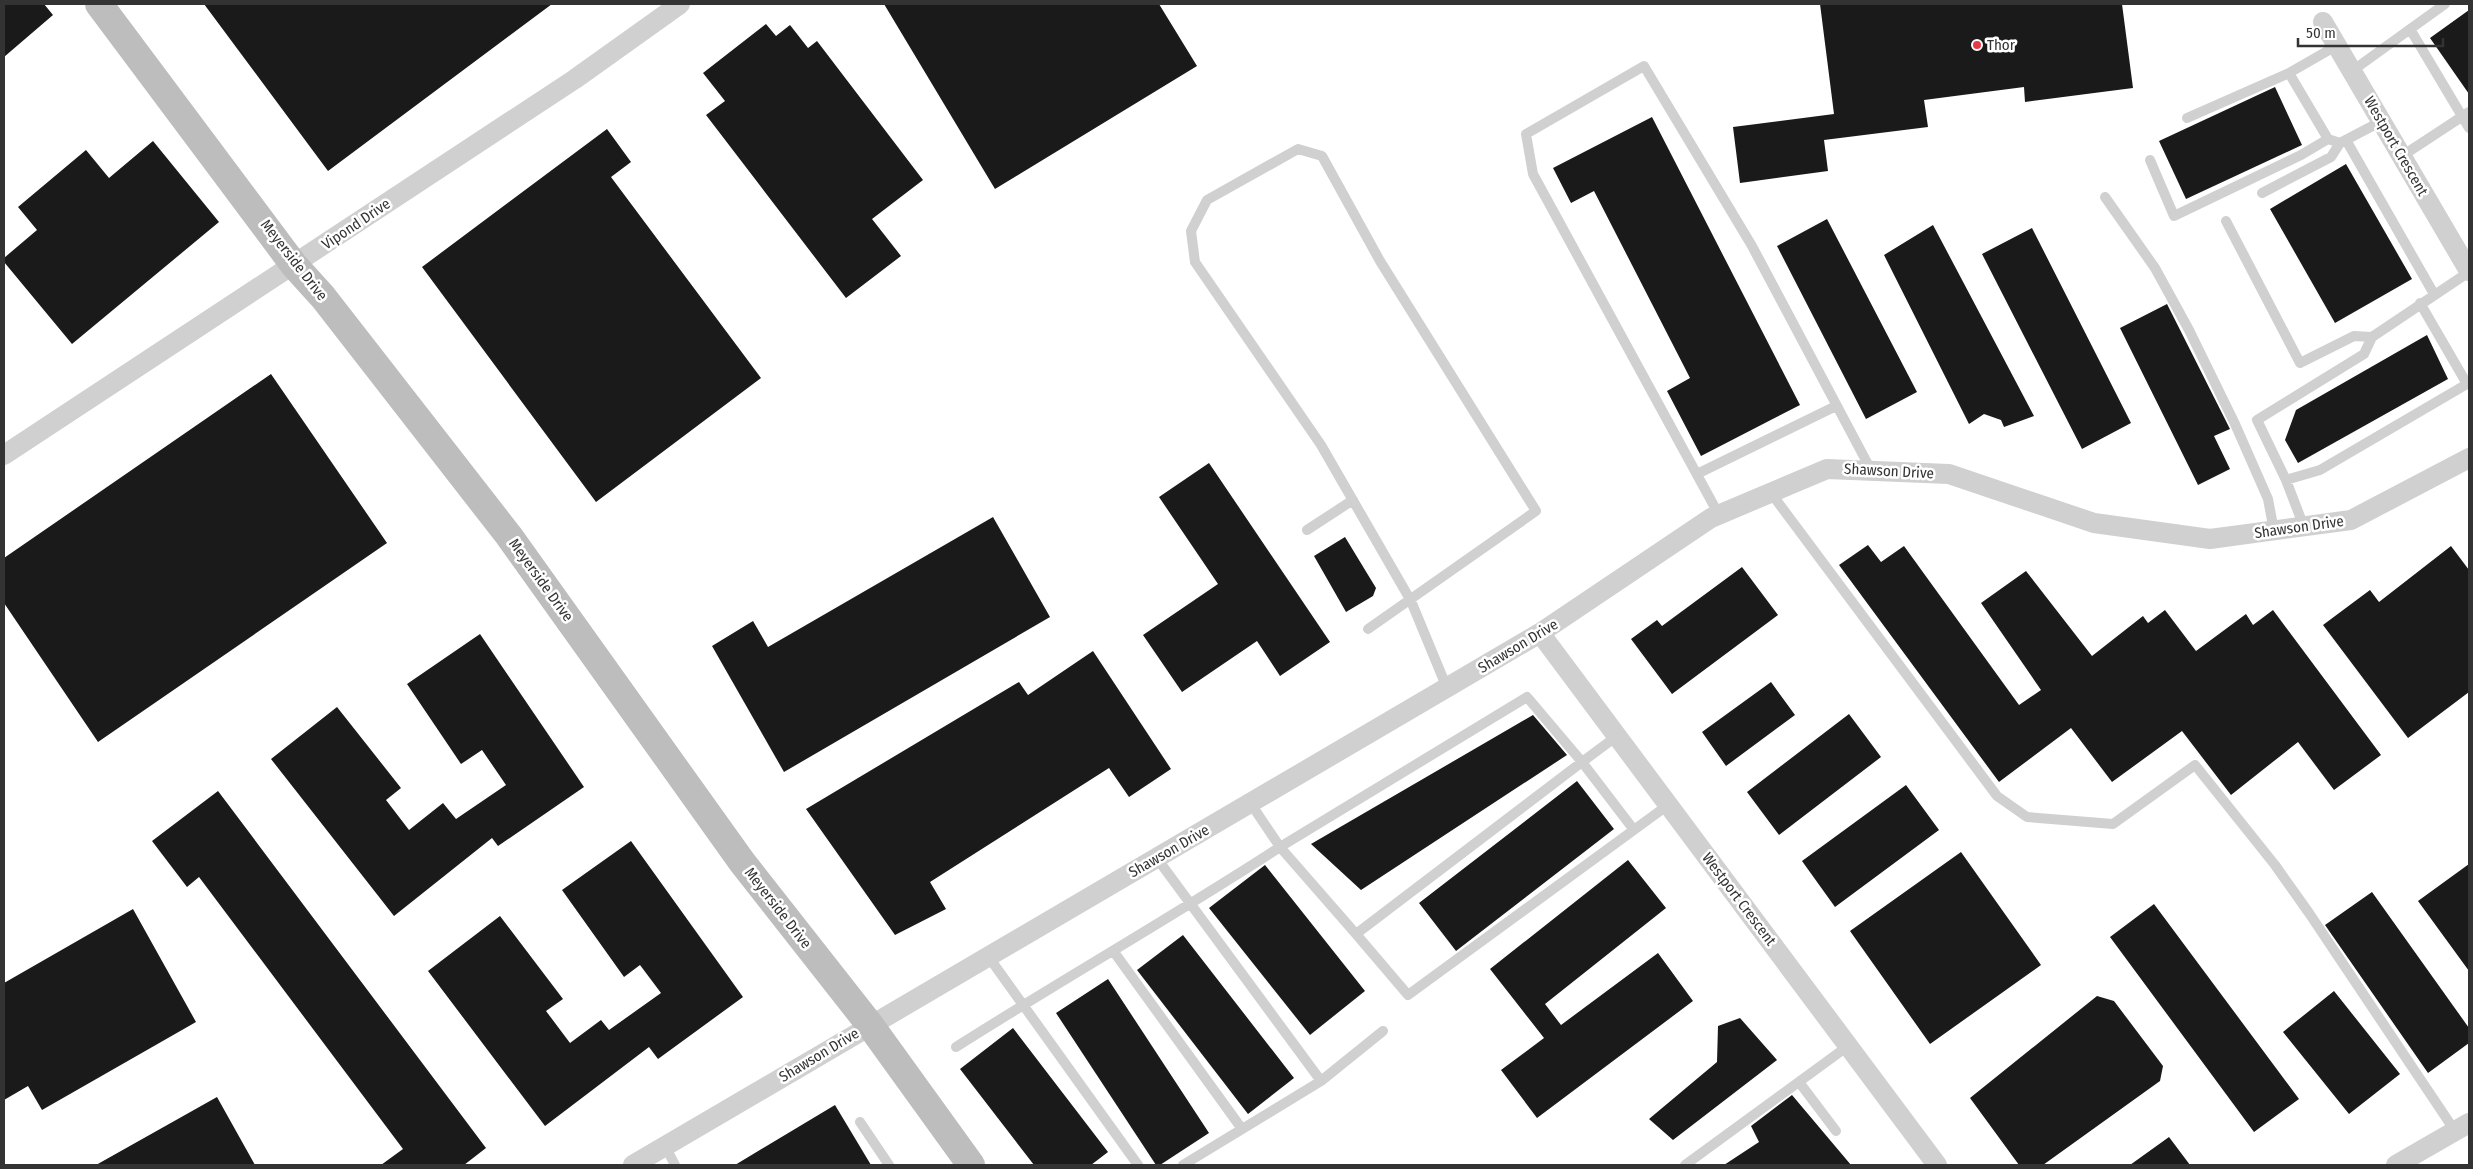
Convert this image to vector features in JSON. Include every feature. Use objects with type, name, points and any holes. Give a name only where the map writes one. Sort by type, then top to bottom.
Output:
[{"type":"street","name":"Meyerside Drive","points":[[99,4],[294,265],[323,297],[509,536],[742,862],[870,1025],[966,1164]]},
{"type":"street","name":"Vipond Drive","points":[[4,455],[575,79],[680,4]]},
{"type":"street","name":"Westport Crescent","points":[[2322,22],[2469,271]]},
{"type":"street","name":"Shawson Drive","points":[[633,1165],[1540,633],[1719,515],[1827,469],[1949,474],[2094,523],[2210,539],[2351,520],[2469,458]]},
{"type":"street","name":"Westport Crescent","points":[[1540,633],[1937,1165]]},
{"type":"street","points":[[2396,1165],[2462,1127]]},
{"type":"lane","points":[[2352,71],[2445,4]]},
{"type":"lane","points":[[2410,29],[2466,114],[2469,128]]},
{"type":"lane","points":[[2188,118],[2290,73],[2336,46]]},
{"type":"lane","points":[[1719,515],[1533,174],[1526,134],[1644,66],[1752,246],[1871,470]]},
{"type":"lane","points":[[2290,73],[2328,139]]},
{"type":"lane","points":[[2402,156],[2466,114]]},
{"type":"lane","points":[[2262,193],[2331,157],[2343,142],[2380,122]]},
{"type":"lane","points":[[2150,160],[2174,216],[2301,155],[2328,139],[2343,142],[2434,294]]},
{"type":"lane","points":[[1368,629],[1411,601],[1536,511],[1380,261],[1322,156],[1298,149],[1208,200],[1192,231],[1195,262],[1321,445],[1411,601],[1447,688]]},
{"type":"lane","points":[[2105,197],[2155,268],[2189,330],[2235,424],[2268,499],[2274,531]]},
{"type":"lane","points":[[2226,222],[2300,363],[2354,336],[2372,337]]},
{"type":"lane","points":[[2304,526],[2286,480],[2257,420],[2364,354],[2372,337],[2469,271]]},
{"type":"lane","points":[[2286,480],[2320,470],[2467,384],[2420,303]]},
{"type":"lane","points":[[1696,474],[1836,406]]},
{"type":"lane","points":[[1771,492],[1997,796],[2027,817],[2114,824],[2195,765],[2275,865],[2462,1127]]},
{"type":"lane","points":[[1307,530],[1353,500]]},
{"type":"lane","points":[[956,1047],[1024,1004],[1191,905],[1280,847],[1527,697],[1582,762],[1634,830]]},
{"type":"lane","points":[[1356,934],[1617,736]]},
{"type":"lane","points":[[1251,804],[1280,847],[1408,995],[1668,805]]},
{"type":"lane","points":[[1156,857],[1321,1080]]},
{"type":"lane","points":[[1114,952],[1242,1129]]},
{"type":"lane","points":[[988,956],[1138,1165]]},
{"type":"lane","points":[[1183,1165],[1321,1080],[1383,1031]]},
{"type":"lane","points":[[1685,1165],[1848,1046]]},
{"type":"lane","points":[[1799,1082],[1836,1131]]},
{"type":"lane","points":[[860,1122],[889,1165]]},
{"type":"lane","points":[[665,1146],[675,1165]]},
{"type":"building","points":[[4,4],[44,4],[53,15],[4,57]]},
{"type":"building","points":[[204,4],[552,4],[328,171]]},
{"type":"building","points":[[884,4],[1159,4],[1197,66],[995,189]]},
{"type":"building","name":"Thor","points":[[1820,4],[2122,4],[2133,88],[2025,102],[2024,87],[1924,100],[1928,127],[1824,140],[1828,171],[1740,183],[1733,127],[1834,114]]},
{"type":"building","points":[[2469,10],[2469,94],[2430,38]]},
{"type":"building","points":[[766,24],[776,36],[790,25],[808,48],[817,41],[923,180],[872,219],[901,256],[846,298],[706,115],[725,101],[703,73]]},
{"type":"building","points":[[2275,87],[2302,145],[2186,199],[2159,141]]},
{"type":"building","points":[[1652,117],[1800,405],[1701,456],[1667,391],[1690,378],[1594,191],[1571,203],[1553,168]]},
{"type":"building","points":[[607,129],[631,162],[611,177],[761,378],[596,502],[422,267]]},
{"type":"building","points":[[153,141],[219,222],[72,344],[4,262],[4,258],[37,230],[18,207],[86,150],[109,178]]},
{"type":"building","points":[[2346,164],[2412,279],[2335,323],[2270,209]]},
{"type":"building","points":[[1827,219],[1917,392],[1866,419],[1777,246]]},
{"type":"building","points":[[1933,225],[2034,416],[2004,427],[2001,420],[1984,414],[1969,424],[1884,255]]},
{"type":"building","points":[[2032,228],[2131,423],[2082,449],[1982,254]]},
{"type":"building","points":[[2167,304],[2230,429],[2214,436],[2230,469],[2198,485],[2120,328]]},
{"type":"building","points":[[2427,335],[2448,379],[2298,463],[2285,440],[2296,410]]},
{"type":"building","points":[[271,374],[387,543],[98,742],[4,603],[4,558]]},
{"type":"building","points":[[1209,463],[1330,642],[1280,676],[1257,641],[1182,692],[1143,635],[1218,584],[1159,497]]},
{"type":"building","points":[[993,517],[1050,617],[784,772],[712,646],[753,621],[768,647]]},
{"type":"building","points":[[1345,537],[1376,588],[1373,596],[1346,612],[1314,556]]},
{"type":"building","points":[[1868,545],[1881,562],[1904,546],[2019,705],[2041,690],[1981,603],[2026,571],[2092,656],[2143,616],[2148,623],[2165,610],[2196,651],[2246,614],[2253,625],[2273,610],[2381,755],[2334,790],[2298,742],[2231,795],[2182,731],[2112,782],[2071,728],[1999,782],[1839,565]]},
{"type":"building","points":[[2451,546],[2469,570],[2469,692],[2408,738],[2323,625],[2370,590],[2379,602]]},
{"type":"building","points":[[1742,567],[1778,615],[1672,694],[1631,639],[1657,620],[1662,626]]},
{"type":"building","points":[[480,634],[584,787],[498,846],[492,838],[394,916],[271,759],[337,707],[401,788],[386,800],[409,830],[443,803],[456,819],[506,785],[482,750],[461,764],[407,684]]},
{"type":"building","points":[[1093,651],[1171,769],[1129,797],[1109,768],[930,882],[946,909],[895,935],[806,809],[1019,682],[1028,695]]},
{"type":"building","points":[[1771,682],[1795,715],[1726,766],[1702,732]]},
{"type":"building","points":[[1849,714],[1881,757],[1779,835],[1747,792]]},
{"type":"building","points":[[1533,715],[1567,755],[1361,890],[1311,844]]},
{"type":"building","points":[[1577,781],[1614,829],[1456,951],[1419,903]]},
{"type":"building","points":[[1906,785],[1939,830],[1835,907],[1802,861]]},
{"type":"building","points":[[218,791],[486,1148],[464,1165],[381,1165],[403,1149],[199,877],[187,887],[152,841]]},
{"type":"building","points":[[631,841],[743,997],[658,1059],[649,1047],[545,1126],[428,971],[500,916],[563,999],[546,1011],[570,1043],[601,1020],[609,1030],[661,993],[640,965],[624,977],[562,890]]},
{"type":"building","points":[[1961,852],[2041,965],[1930,1044],[1850,931]]},
{"type":"building","points":[[1628,860],[1666,908],[1545,1004],[1561,1025],[1658,953],[1693,1001],[1537,1118],[1501,1070],[1544,1038],[1490,969]]},
{"type":"building","points":[[2469,864],[2469,971],[2418,901]]},
{"type":"building","points":[[1265,865],[1365,991],[1310,1035],[1209,908]]},
{"type":"building","points":[[2372,892],[2469,1028],[2469,1043],[2428,1073],[2325,925]]},
{"type":"building","points":[[2154,904],[2299,1099],[2254,1132],[2110,937]]},
{"type":"building","points":[[133,909],[196,1022],[42,1110],[28,1086],[4,1100],[4,983]]},
{"type":"building","points":[[1183,935],[1294,1078],[1248,1114],[1137,970]]},
{"type":"building","points":[[1108,979],[1209,1133],[1160,1165],[1156,1165],[1056,1013]]},
{"type":"building","points":[[2334,991],[2400,1074],[2349,1114],[2283,1032]]},
{"type":"building","points":[[2097,996],[2114,1001],[2163,1066],[2160,1081],[2043,1165],[2019,1165],[1970,1098]]},
{"type":"building","points":[[1740,1018],[1777,1060],[1673,1140],[1649,1119],[1717,1062],[1718,1026]]},
{"type":"building","points":[[1013,1028],[1108,1152],[1091,1165],[1034,1165],[960,1069]]},
{"type":"building","points":[[1792,1095],[1851,1165],[1724,1165],[1759,1142],[1751,1126]]},
{"type":"building","points":[[217,1097],[255,1165],[96,1165]]},
{"type":"building","points":[[835,1105],[871,1165],[735,1165]]},
{"type":"building","points":[[2169,1137],[2190,1165],[2130,1165]]},
{"type":"place","name":"Thor","points":[[1977,45]]}]
